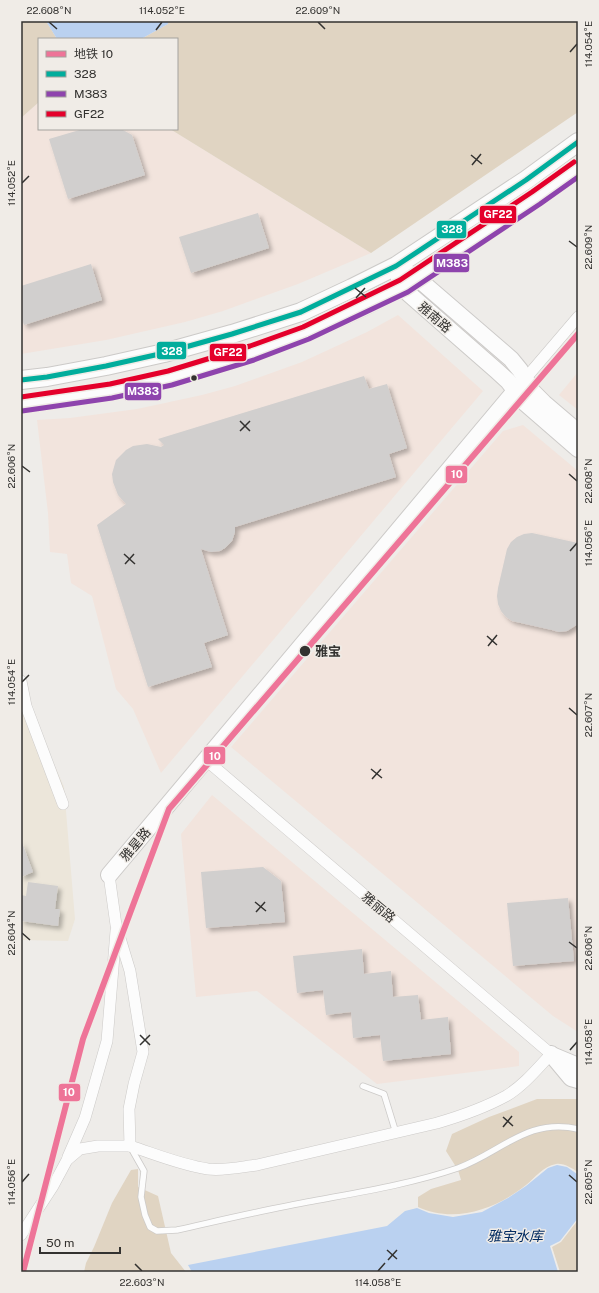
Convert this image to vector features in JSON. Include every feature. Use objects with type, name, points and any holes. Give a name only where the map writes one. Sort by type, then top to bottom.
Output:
[{"type":"main road","points":[[21,380],[106,366],[164,353],[232,334],[301,312],[396,266],[526,180],[578,142]]},
{"type":"main road","points":[[21,404],[111,391],[170,378],[252,353],[306,333],[401,287],[536,198],[578,168]]},
{"type":"street","name":"雅南路","points":[[396,266],[416,277],[506,354],[520,370],[520,385],[525,403],[578,449]]},
{"type":"street","points":[[396,266],[401,287]]},
{"type":"street","name":"雅南路","points":[[401,287],[508,381],[533,392],[578,432]]},
{"type":"street","points":[[520,385],[578,317]]},
{"type":"street","name":"雅星路","points":[[109,875],[520,385]]},
{"type":"street","points":[[21,681],[26,706],[63,804]]},
{"type":"street","name":"雅丽路","points":[[206,760],[551,1054]]},
{"type":"street","points":[[109,875],[116,925],[130,971],[143,1052],[129,1109],[130,1146]]},
{"type":"street","points":[[21,1235],[53,1186],[67,1160],[86,1118],[107,1041],[116,925]]},
{"type":"street","points":[[551,1054],[578,1066]]},
{"type":"street","points":[[551,1054],[570,1078],[578,1080]]},
{"type":"street","points":[[67,1160],[80,1149],[98,1146],[130,1146],[208,1169],[232,1169],[257,1165],[437,1124],[465,1115],[506,1096],[534,1073],[551,1054]]},
{"type":"lane","points":[[362,1086],[384,1094],[396,1133]]},
{"type":"lane","points":[[130,1146],[144,1170],[141,1197],[145,1215],[150,1227],[156,1231],[177,1230],[312,1201],[367,1192],[458,1168],[527,1132],[549,1127],[578,1129]]},
{"type":"shaded area","points":[[21,21],[46,21],[56,38],[38,38],[38,103],[21,118]]},
{"type":"shaded area","points":[[168,21],[578,21],[578,112],[371,253],[172,130],[178,130],[178,38],[143,38],[168,24]]},
{"type":"shaded area","points":[[38,103],[38,130],[172,130],[371,253],[298,284],[223,311],[185,322],[106,340],[21,354],[21,118]]},
{"type":"shaded area","points":[[398,315],[483,391],[161,773],[133,709],[116,689],[92,596],[71,583],[67,554],[50,552],[48,513],[37,420],[70,418],[137,409],[202,395],[235,386],[302,362],[367,332]]},
{"type":"shaded area","points":[[578,372],[578,410],[559,395]]},
{"type":"shaded area","points":[[523,425],[578,471],[578,1032],[553,1016],[231,747],[503,431]]},
{"type":"shaded area","points":[[21,689],[64,787],[75,919],[68,941],[21,940]]},
{"type":"shaded area","points":[[212,795],[519,1052],[519,1066],[377,1084],[257,991],[196,997],[181,834]]},
{"type":"shaded area","points":[[537,1099],[578,1099],[578,1172],[562,1164],[551,1165],[514,1194],[502,1201],[475,1211],[461,1214],[446,1214],[432,1212],[418,1207],[418,1197],[431,1189],[461,1180],[458,1170],[446,1151],[452,1134],[489,1117]]},
{"type":"shaded area","points":[[138,1169],[138,1187],[158,1196],[171,1253],[186,1272],[84,1272],[86,1263],[112,1203],[131,1170]]},
{"type":"shaded area","points":[[578,1220],[578,1272],[560,1272],[552,1247],[561,1242]]},
{"type":"water","points":[[46,21],[168,21],[168,24],[143,38],[56,38]]},
{"type":"water","name":"雅宝水库","points":[[557,1165],[567,1167],[578,1175],[578,1218],[560,1241],[550,1246],[558,1272],[192,1272],[188,1265],[387,1226],[405,1211],[417,1208],[429,1213],[453,1217],[482,1212],[526,1186],[548,1168]]},
{"type":"building","points":[[80,130],[123,130],[132,135],[145,175],[68,199],[49,139]]},
{"type":"building","points":[[258,213],[269,248],[191,273],[179,237]]},
{"type":"building","points":[[91,264],[102,300],[24,325],[21,316],[21,286]]},
{"type":"building","points":[[364,376],[369,389],[387,384],[407,448],[389,454],[396,477],[235,527],[232,541],[225,548],[220,551],[211,552],[201,549],[228,635],[204,643],[212,667],[148,687],[97,525],[126,504],[118,495],[113,482],[112,474],[116,460],[126,450],[133,446],[147,444],[161,447],[164,445],[158,439]]},
{"type":"building","points":[[532,533],[578,543],[578,624],[567,631],[559,632],[512,621],[501,611],[498,604],[498,588],[507,549],[511,542],[517,537]]},
{"type":"building","points":[[21,840],[33,872],[21,877]]},
{"type":"building","points":[[263,867],[281,881],[285,922],[206,928],[201,872]]},
{"type":"building","points":[[28,882],[58,886],[55,909],[60,909],[58,926],[21,921],[21,895],[26,896]]},
{"type":"building","points":[[568,898],[574,961],[513,966],[507,903]]},
{"type":"building","points":[[362,949],[364,974],[391,971],[393,997],[418,995],[421,1020],[448,1017],[451,1054],[383,1061],[380,1035],[353,1038],[351,1012],[326,1015],[323,990],[297,993],[293,956]]},
{"type":"metro line","name":"10","points":[[23,1272],[83,1039],[169,809],[578,334]]},
{"type":"transit line","name":"328","points":[[21,380],[47,377],[106,366],[164,353],[232,334],[301,312],[396,266],[526,180],[578,142]]},
{"type":"transit line","name":"GF22","points":[[21,397],[110,384],[168,371],[250,346],[303,327],[400,280],[532,192],[574,162]]},
{"type":"transit line","name":"M383","points":[[22,411],[112,398],[172,385],[254,360],[309,339],[408,292],[578,177]]},
{"type":"place","name":"雅宝","points":[[305,651]]}]
